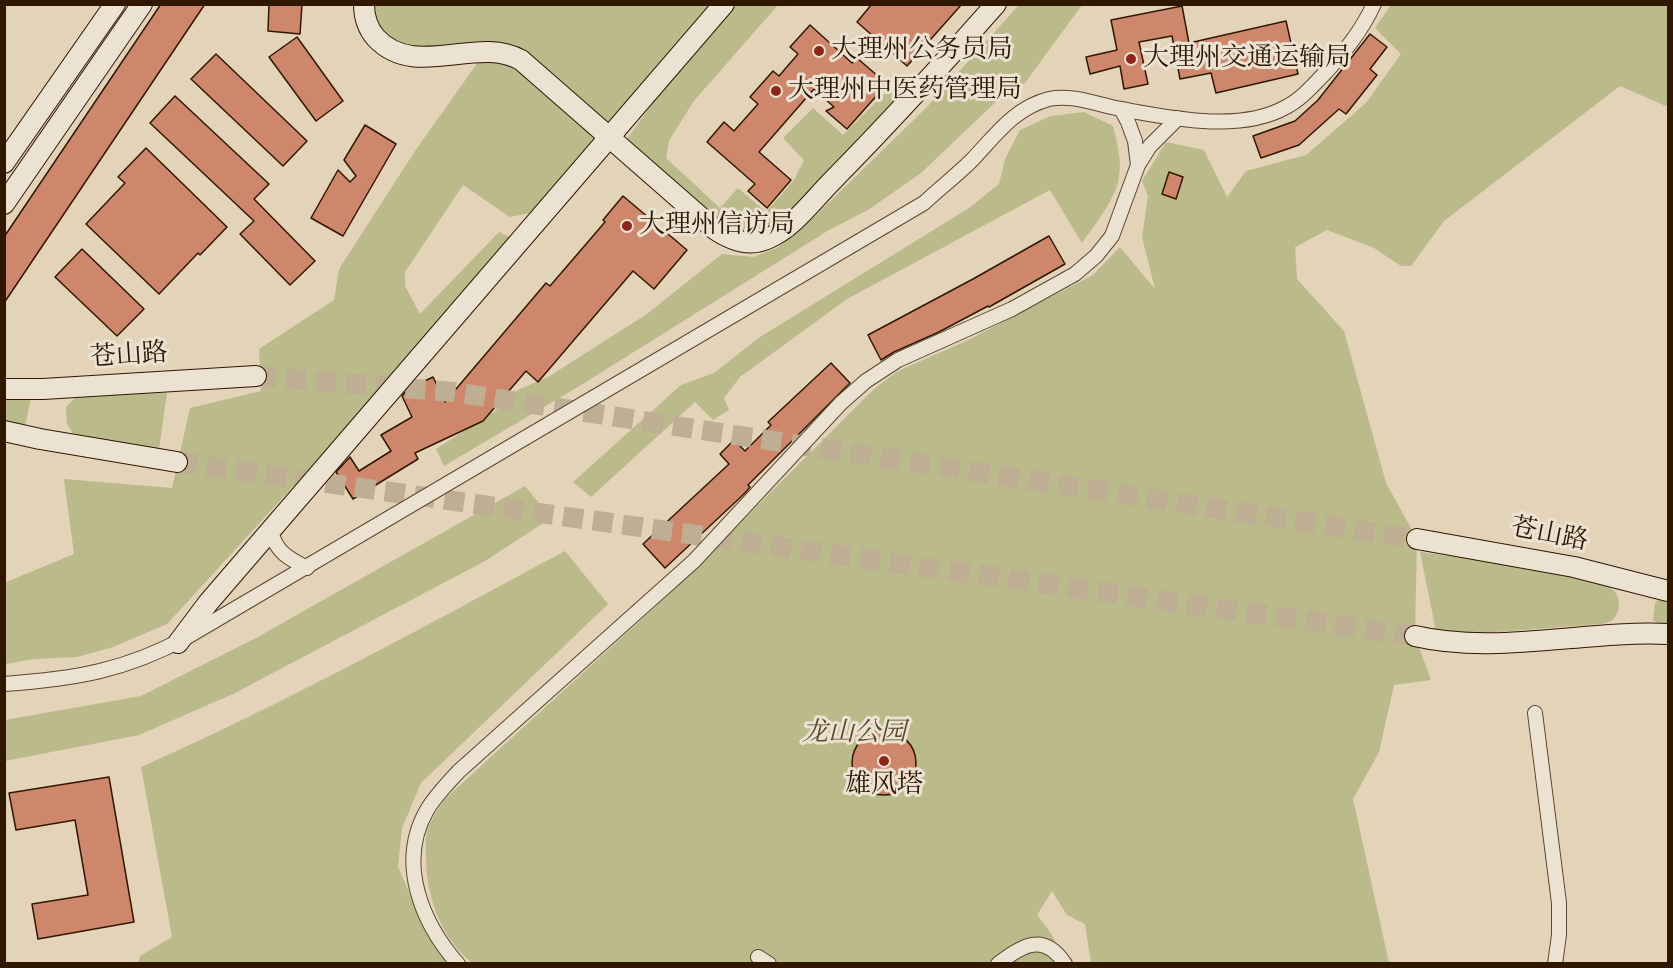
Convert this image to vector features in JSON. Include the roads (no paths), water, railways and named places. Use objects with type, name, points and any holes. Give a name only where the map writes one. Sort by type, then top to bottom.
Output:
[{"type":"street","points":[[4,163],[115,4]]},
{"type":"street","points":[[4,204],[142,4]]},
{"type":"street","points":[[364,4],[367,24],[383,45],[394,52],[420,57],[499,52],[512,55],[527,65],[725,237],[743,242],[761,241],[780,231],[797,217],[915,96],[996,4]]},
{"type":"street","points":[[178,643],[207,603],[724,4]]},
{"type":"street","points":[[4,684],[51,681],[95,673],[133,662],[178,643],[924,203],[970,162],[999,129],[1025,109],[1051,99],[1068,98],[1178,118],[1248,120],[1270,115],[1287,107],[1309,90],[1345,52],[1374,4]]},
{"type":"street","points":[[1121,109],[1135,141],[1138,165]]},
{"type":"street","points":[[458,963],[435,933],[424,912],[414,877],[417,838],[422,821],[442,789],[459,771],[694,561],[841,404],[866,381],[898,360],[1012,309],[1086,266],[1112,236],[1138,165],[1150,146],[1178,118]]},
{"type":"street","name":"苍山路","points":[[4,388],[42,389],[256,376]]},
{"type":"street","points":[[4,430],[40,439],[177,462]]},
{"type":"street","points":[[271,531],[275,546],[280,552],[307,568]]},
{"type":"street","name":"苍山路","points":[[1418,539],[1574,567],[1668,591]]},
{"type":"street","points":[[1415,636],[1446,641],[1502,642],[1668,634]]},
{"type":"street","points":[[1535,713],[1559,903],[1559,934],[1555,963]]},
{"type":"street","points":[[998,963],[1019,948],[1030,944],[1049,947],[1065,963]]},
{"type":"tunnel","points":[[256,376],[453,392],[1417,539]]},
{"type":"tunnel","points":[[177,462],[1415,636]]},
{"type":"place","name":"大理州公务员局","points":[[819,51]]},
{"type":"place","name":"大理州交通运输局","points":[[1131,59]]},
{"type":"place","name":"大理州中医药管理局","points":[[776,91]]},
{"type":"place","name":"大理州信访局","points":[[627,226]]},
{"type":"place","name":"雄风塔","points":[[884,761]]},
{"type":"park label","name":"龙山公园","points":[[854,734]]}]
